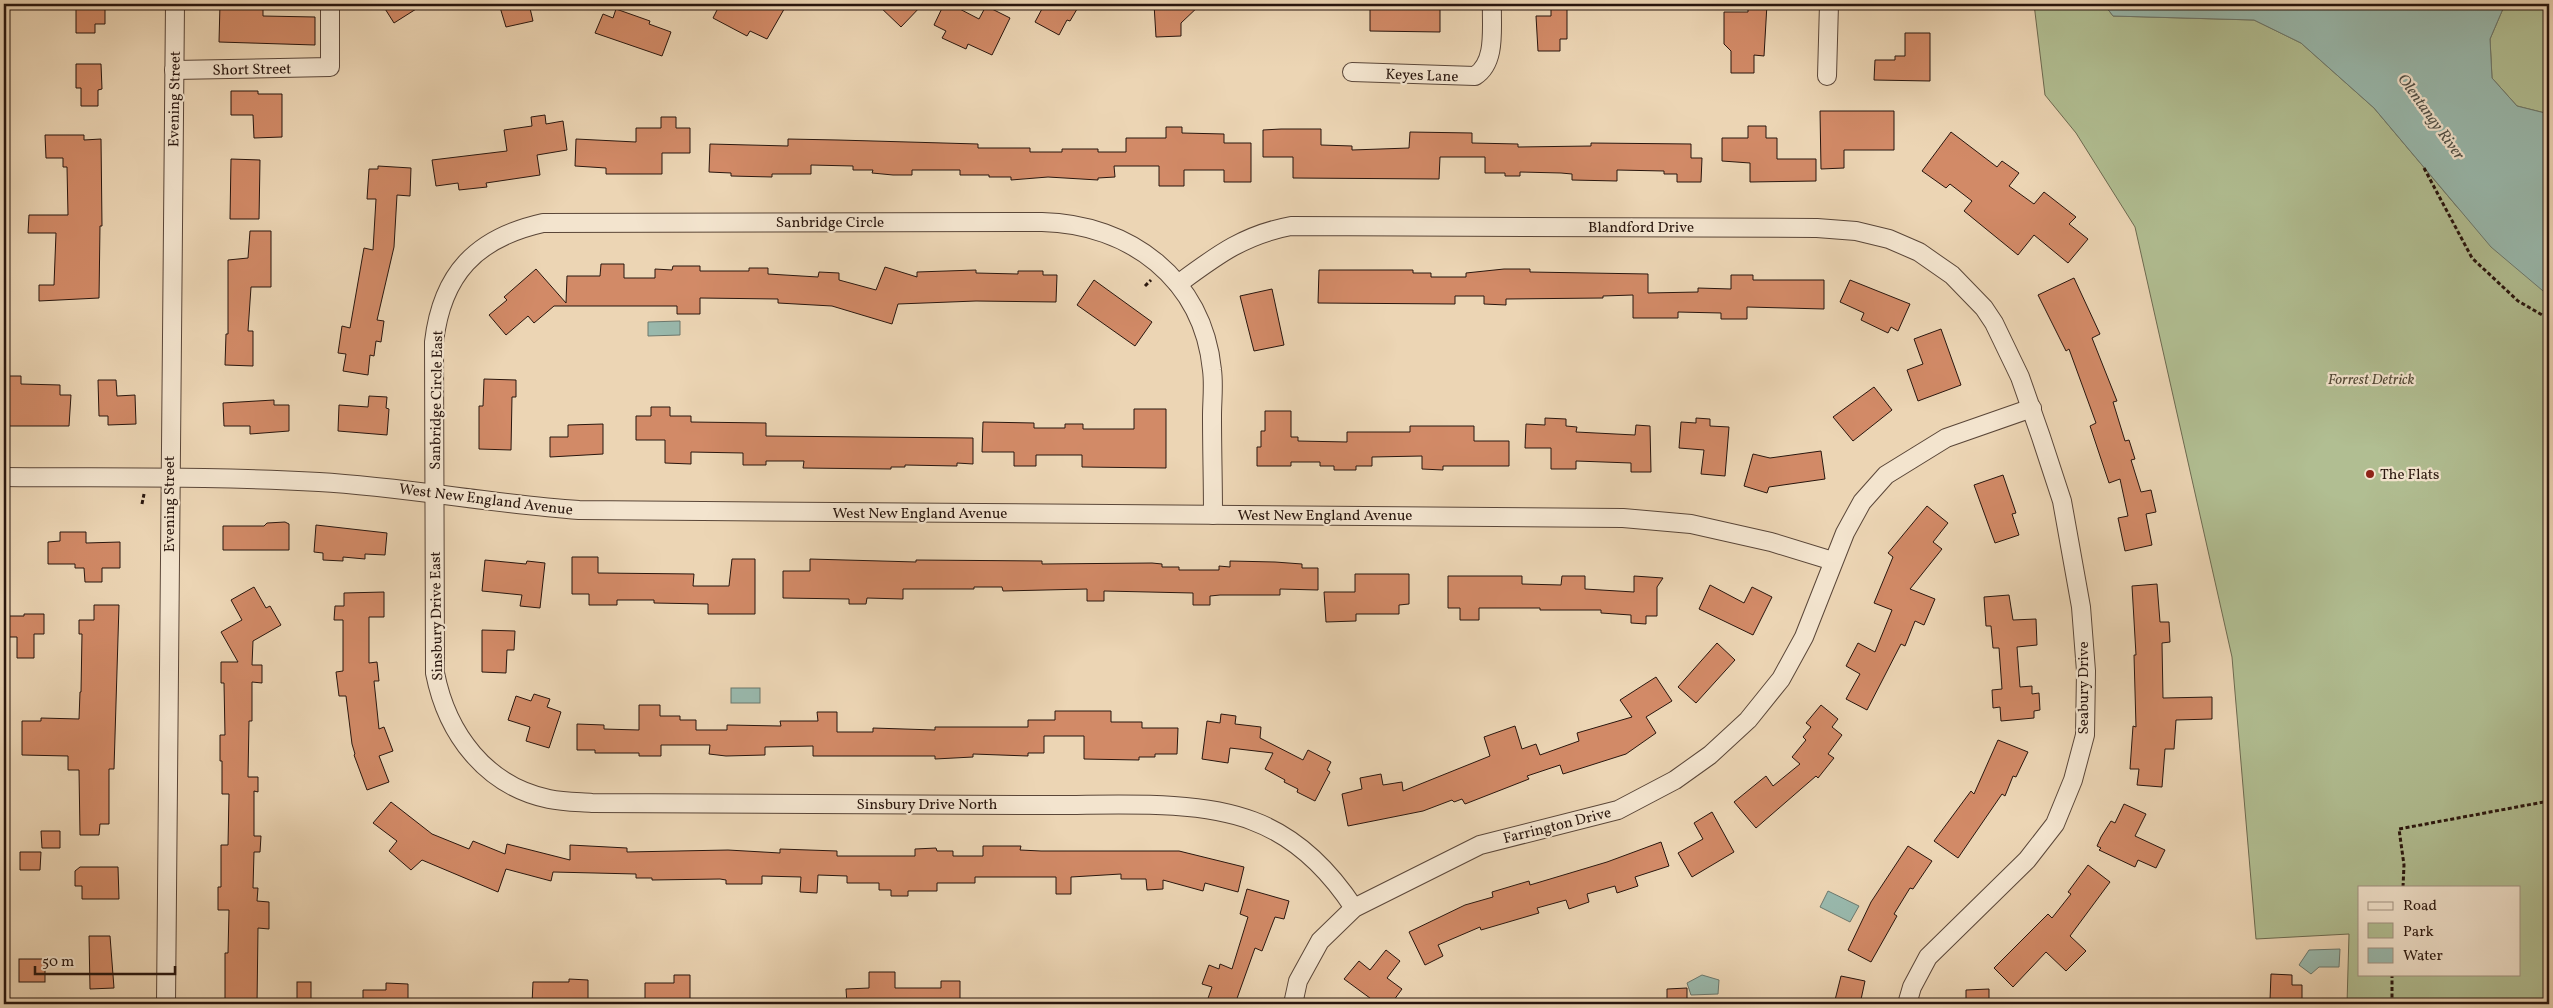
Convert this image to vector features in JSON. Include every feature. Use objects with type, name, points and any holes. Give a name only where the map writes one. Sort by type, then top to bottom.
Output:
[{"type":"street","name":"Evening Street","points":[[166,1004],[174,4]]},
{"type":"street","name":"Short Street","points":[[174,70],[330,68],[330,4]]},
{"type":"street","name":"Keyes Lane","points":[[1352,72],[1475,76],[1482,71],[1487,63],[1491,46],[1492,4]]},
{"type":"street","points":[[1827,76],[1829,4]]},
{"type":"street","name":"Sanbridge Circle","points":[[471,257],[490,241],[515,229],[543,223],[1064,223],[1101,230],[1117,236],[1152,258],[1178,284],[1195,310],[1206,339],[1212,370],[1213,515]]},
{"type":"street","name":"Blandford Drive","points":[[1178,284],[1222,251],[1244,239],[1268,230],[1291,226],[1808,228],[1856,231],[1889,239],[1918,252],[1952,275],[1971,293],[1994,323],[2020,377],[2032,408]]},
{"type":"street","name":"Sanbridge Circle East","points":[[435,493],[434,342],[437,317],[445,293],[456,273],[471,257]]},
{"type":"street","name":"Farrington Drive","points":[[1293,1004],[1298,981],[1320,941],[1354,908],[1480,845],[1618,810],[1675,780],[1710,755],[1748,720],[1781,679],[1804,637],[1833,561],[1862,502],[1886,475],[1946,438],[2032,408]]},
{"type":"street","name":"Seabury Drive","points":[[1906,1004],[1912,987],[1928,957],[2027,860],[2055,824],[2073,780],[2085,735],[2086,671],[2080,607],[2062,501],[2032,408]]},
{"type":"street","name":"West New England Avenue","points":[[4,477],[318,482],[412,489],[528,507],[579,510],[1623,518],[1691,524],[1771,542],[1833,561]]},
{"type":"street","name":"Sinsbury Drive East","points":[[435,493],[435,673],[439,693],[449,720],[475,758]]},
{"type":"street","name":"Sinsbury Drive North","points":[[475,758],[503,780],[526,792],[550,800],[575,802],[969,804],[1207,808],[1253,821],[1294,842],[1318,862],[1341,888],[1354,908]]},
{"type":"path","points":[[2424,168],[2472,258],[2518,301],[2549,319]]},
{"type":"path","points":[[1145,286],[1152,280]]},
{"type":"path","points":[[142,504],[144,494]]},
{"type":"path","points":[[2403,886],[2404,865],[2398,828],[2549,801]]},
{"type":"path","points":[[2392,976],[2392,1004]]},
{"type":"green space","name":"Forrest Detrick","points":[[2034,4],[2104,4],[2113,16],[2254,20],[2301,43],[2374,108],[2458,208],[2549,292],[2549,1004],[2347,1004],[2349,934],[2256,939],[2232,657],[2135,227],[2076,133],[2045,95]]},
{"type":"green space","points":[[2505,4],[2549,4],[2549,114],[2517,106],[2492,78],[2490,39]]},
{"type":"water","name":"Olentangy River","points":[[2104,4],[2505,4],[2490,39],[2492,78],[2517,106],[2549,114],[2549,296],[2491,247],[2374,108],[2301,43],[2254,20],[2113,16]]},
{"type":"water","points":[[680,321],[680,335],[648,336],[648,322]]},
{"type":"water","points":[[731,688],[760,688],[760,703],[731,703]]},
{"type":"water","points":[[1828,891],[1859,906],[1850,922],[1820,907]]},
{"type":"water","points":[[2340,949],[2339,967],[2319,967],[2311,974],[2299,965],[2309,950]]},
{"type":"water","points":[[1702,975],[1719,980],[1718,994],[1691,995],[1687,983]]},
{"type":"building","points":[[76,4],[105,4],[105,24],[95,24],[95,33],[76,33]]},
{"type":"building","points":[[220,4],[263,4],[263,16],[315,17],[315,45],[219,42]]},
{"type":"building","points":[[382,4],[424,4],[394,23]]},
{"type":"building","points":[[499,4],[529,4],[533,21],[506,27]]},
{"type":"building","points":[[720,4],[787,4],[767,39],[750,31],[747,36],[713,18]]},
{"type":"building","points":[[877,4],[923,4],[901,27]]},
{"type":"building","points":[[944,4],[950,4],[979,19],[986,6],[1010,18],[992,55],[968,44],[966,49],[942,38],[946,31],[934,25]]},
{"type":"building","points":[[1038,4],[1080,4],[1070,21],[1067,20],[1059,35],[1035,22],[1043,7]]},
{"type":"building","points":[[1154,4],[1201,4],[1181,23],[1181,36],[1156,37]]},
{"type":"building","points":[[1386,4],[1440,4],[1440,32],[1370,31],[1370,7],[1386,7]]},
{"type":"building","points":[[1748,4],[1767,4],[1764,56],[1754,55],[1754,73],[1731,73],[1731,51],[1724,44],[1724,12],[1748,12]]},
{"type":"building","points":[[1551,5],[1567,5],[1567,39],[1560,39],[1560,51],[1538,51],[1536,16],[1551,16]]},
{"type":"building","points":[[616,9],[650,21],[649,24],[671,32],[662,56],[595,33],[603,14],[613,18]]},
{"type":"building","points":[[1905,33],[1930,33],[1930,81],[1874,80],[1875,60],[1895,60],[1895,56],[1905,56]]},
{"type":"building","points":[[76,64],[101,64],[102,89],[98,90],[98,106],[81,106],[81,88],[76,88]]},
{"type":"building","points":[[231,91],[258,91],[258,94],[282,94],[282,137],[254,138],[253,115],[231,115]]},
{"type":"building","points":[[1820,111],[1894,111],[1894,150],[1844,150],[1844,168],[1821,169]]},
{"type":"building","points":[[545,115],[546,124],[563,121],[567,150],[537,155],[540,175],[486,183],[487,187],[459,190],[458,183],[436,186],[432,160],[507,151],[504,130],[532,126],[531,117]]},
{"type":"building","points":[[661,117],[676,117],[676,128],[690,128],[690,153],[662,153],[662,174],[606,174],[606,168],[575,166],[576,139],[636,142],[636,128],[661,128]]},
{"type":"building","points":[[1748,126],[1766,126],[1766,138],[1777,138],[1777,159],[1816,159],[1816,181],[1750,182],[1750,163],[1722,161],[1722,138],[1748,138]]},
{"type":"building","points":[[1166,127],[1182,127],[1182,133],[1224,134],[1224,143],[1251,143],[1251,182],[1224,182],[1224,170],[1184,170],[1184,186],[1159,186],[1159,166],[1114,166],[1115,177],[1098,178],[1098,180],[1048,177],[1011,180],[1011,177],[960,175],[960,170],[912,170],[912,175],[893,175],[872,173],[873,170],[853,170],[853,166],[811,165],[811,174],[772,174],[772,177],[731,176],[731,173],[709,172],[710,144],[788,146],[788,139],[978,144],[978,148],[1030,148],[1030,152],[1062,152],[1062,149],[1098,149],[1098,152],[1126,152],[1126,138],[1166,138]]},
{"type":"building","points":[[1321,129],[1321,145],[1352,146],[1352,150],[1409,148],[1410,132],[1472,133],[1472,143],[1518,144],[1518,147],[1591,146],[1591,143],[1691,144],[1691,158],[1702,158],[1701,182],[1677,182],[1677,174],[1664,174],[1664,171],[1617,170],[1617,181],[1572,180],[1572,174],[1561,173],[1520,172],[1520,176],[1505,176],[1505,173],[1485,173],[1485,157],[1440,157],[1439,179],[1293,178],[1293,157],[1263,157],[1263,130]]},
{"type":"building","points":[[1951,132],[1997,167],[2002,161],[2019,173],[2009,186],[2034,204],[2044,192],[2076,217],[2069,224],[2088,239],[2068,263],[2034,235],[2018,255],[1964,211],[1972,201],[1950,184],[1946,188],[1922,171]]},
{"type":"building","points":[[45,135],[84,135],[84,140],[101,139],[102,226],[100,226],[99,298],[39,301],[39,285],[54,285],[56,233],[28,233],[29,215],[68,215],[67,167],[63,167],[63,158],[46,158]]},
{"type":"building","points":[[231,159],[260,160],[259,219],[230,219]]},
{"type":"building","points":[[378,166],[411,168],[410,196],[397,195],[394,247],[377,320],[384,321],[381,342],[376,341],[374,356],[370,355],[368,375],[343,371],[346,354],[338,353],[342,326],[350,328],[364,248],[373,250],[376,199],[367,199],[369,169],[378,169]]},
{"type":"building","points":[[250,231],[271,231],[271,287],[251,287],[248,331],[253,331],[253,366],[225,365],[226,334],[228,334],[228,260],[248,258]]},
{"type":"building","points":[[601,264],[624,264],[624,278],[655,278],[655,269],[672,270],[673,266],[700,266],[700,271],[749,271],[749,268],[768,268],[768,274],[818,277],[819,272],[839,273],[839,280],[876,290],[885,267],[917,277],[917,272],[976,270],[976,273],[1018,274],[1018,271],[1043,271],[1043,275],[1057,275],[1056,302],[976,301],[898,304],[892,324],[832,306],[778,303],[778,299],[700,298],[700,314],[677,314],[677,306],[554,306],[534,323],[528,316],[506,335],[489,315],[507,300],[504,297],[536,269],[566,303],[567,276],[600,276]]},
{"type":"building","points":[[1504,269],[1530,269],[1530,272],[1648,274],[1648,293],[1698,292],[1698,288],[1731,289],[1731,275],[1753,275],[1753,280],[1824,280],[1824,309],[1747,307],[1747,319],[1721,319],[1721,313],[1678,312],[1678,318],[1633,318],[1633,295],[1603,296],[1603,298],[1506,299],[1506,305],[1484,304],[1484,296],[1455,296],[1455,304],[1318,303],[1319,270],[1413,270],[1413,273],[1431,273],[1431,277],[1466,277],[1466,273]]},
{"type":"building","points":[[2074,278],[2100,334],[2092,338],[2117,401],[2113,402],[2125,441],[2129,440],[2135,459],[2131,460],[2141,492],[2151,490],[2156,512],[2146,514],[2152,545],[2125,551],[2118,518],[2128,516],[2120,479],[2109,483],[2090,426],[2096,423],[2069,349],[2066,351],[2038,295]]},
{"type":"building","points":[[1094,280],[1152,322],[1135,346],[1077,305]]},
{"type":"building","points":[[1850,280],[1910,304],[1898,331],[1891,327],[1888,333],[1861,320],[1864,313],[1840,302]]},
{"type":"building","points":[[1272,289],[1284,345],[1254,351],[1240,296]]},
{"type":"building","points":[[1941,329],[1961,385],[1918,401],[1907,370],[1923,364],[1914,339]]},
{"type":"building","points":[[4,376],[21,376],[21,384],[60,385],[60,395],[71,395],[69,426],[4,426]]},
{"type":"building","points":[[484,379],[516,380],[516,397],[512,397],[511,450],[479,449],[479,406],[483,406]]},
{"type":"building","points":[[98,380],[116,380],[117,396],[135,395],[136,424],[108,425],[108,416],[99,416]]},
{"type":"building","points":[[1874,387],[1892,410],[1853,441],[1833,417]]},
{"type":"building","points":[[369,396],[387,397],[386,408],[389,409],[387,435],[338,431],[339,405],[368,407]]},
{"type":"building","points":[[274,400],[274,405],[289,405],[289,431],[250,434],[250,426],[224,426],[223,403]]},
{"type":"building","points":[[651,407],[670,407],[670,416],[691,416],[691,422],[766,423],[766,436],[973,438],[973,464],[957,463],[957,466],[905,465],[905,467],[891,467],[891,469],[803,468],[804,461],[766,461],[766,465],[743,465],[743,453],[691,452],[691,464],[665,463],[665,440],[636,440],[636,416],[651,416]]},
{"type":"building","points":[[1134,409],[1166,409],[1166,468],[1082,467],[1082,455],[1036,455],[1036,466],[1014,466],[1014,452],[982,452],[983,422],[1034,423],[1034,428],[1065,428],[1065,424],[1083,424],[1083,429],[1134,429]]},
{"type":"building","points":[[1265,411],[1291,411],[1291,437],[1298,437],[1298,441],[1347,442],[1347,432],[1410,432],[1410,426],[1474,426],[1474,441],[1509,441],[1509,466],[1443,466],[1443,470],[1422,469],[1422,456],[1372,457],[1372,466],[1356,466],[1356,470],[1334,470],[1334,466],[1320,466],[1320,462],[1291,462],[1291,466],[1257,466],[1257,447],[1261,447],[1261,431],[1265,431]]},
{"type":"building","points":[[1545,418],[1566,419],[1566,426],[1577,427],[1576,432],[1635,435],[1636,425],[1650,426],[1651,472],[1631,472],[1631,463],[1576,461],[1576,469],[1551,469],[1551,448],[1525,448],[1526,424],[1545,425]]},
{"type":"building","points":[[1696,418],[1710,419],[1710,426],[1729,427],[1725,476],[1701,474],[1704,450],[1679,448],[1681,422],[1696,423]]},
{"type":"building","points":[[603,424],[603,454],[550,457],[550,437],[568,437],[568,425]]},
{"type":"building","points":[[1821,451],[1825,479],[1769,487],[1767,493],[1744,486],[1753,454],[1770,458]]},
{"type":"building","points":[[2003,475],[2016,513],[2012,514],[2019,535],[1995,543],[1974,485]]},
{"type":"building","points":[[1927,506],[1948,523],[1933,542],[1942,549],[1910,589],[1935,599],[1924,625],[1915,621],[1905,646],[1901,644],[1867,710],[1846,699],[1860,674],[1846,666],[1858,643],[1875,652],[1892,610],[1874,603],[1893,557],[1888,553]]},
{"type":"building","points":[[285,522],[289,524],[289,550],[223,550],[223,526],[264,526],[267,523]]},
{"type":"building","points":[[316,525],[387,533],[385,555],[365,554],[365,559],[343,557],[343,561],[323,560],[323,553],[314,552]]},
{"type":"building","points":[[60,532],[86,532],[86,543],[120,542],[120,568],[102,568],[102,582],[85,582],[84,568],[75,568],[75,564],[48,564],[48,542],[60,541]]},
{"type":"building","points":[[572,557],[598,557],[598,573],[694,574],[693,586],[729,586],[732,559],[755,559],[755,614],[708,614],[708,604],[654,603],[654,600],[617,600],[617,605],[589,605],[589,594],[572,594]]},
{"type":"building","points":[[810,559],[916,562],[916,560],[1042,561],[1042,564],[1152,563],[1162,564],[1162,567],[1179,567],[1179,570],[1219,570],[1219,566],[1230,567],[1230,561],[1275,562],[1302,564],[1302,568],[1318,568],[1318,590],[1280,589],[1280,595],[1210,596],[1210,605],[1193,605],[1193,593],[1104,591],[1104,601],[1087,601],[1087,589],[1003,591],[1002,587],[903,589],[903,599],[867,598],[866,604],[849,604],[849,599],[783,598],[783,571],[810,571]]},
{"type":"building","points":[[485,560],[526,564],[527,561],[545,563],[540,608],[520,606],[522,595],[482,591]]},
{"type":"building","points":[[1355,574],[1409,574],[1409,604],[1399,605],[1399,614],[1356,614],[1356,621],[1326,622],[1324,592],[1355,592]]},
{"type":"building","points":[[1448,576],[1522,576],[1522,584],[1561,585],[1562,576],[1585,576],[1585,589],[1634,592],[1634,576],[1663,578],[1657,587],[1657,616],[1646,616],[1646,624],[1631,623],[1631,615],[1601,613],[1601,610],[1540,610],[1540,608],[1479,608],[1479,620],[1460,620],[1460,608],[1448,608]]},
{"type":"building","points":[[2157,584],[2160,622],[2169,622],[2170,642],[2162,643],[2163,698],[2212,697],[2212,719],[2176,720],[2174,749],[2165,749],[2162,787],[2137,785],[2139,769],[2130,769],[2133,726],[2136,727],[2134,655],[2136,655],[2132,586]]},
{"type":"building","points":[[1710,585],[1744,603],[1752,587],[1772,597],[1753,635],[1699,609]]},
{"type":"building","points":[[254,587],[266,608],[270,606],[281,625],[253,641],[252,665],[262,665],[262,683],[252,682],[252,721],[249,721],[248,777],[258,777],[258,792],[254,791],[254,836],[261,836],[260,852],[254,852],[253,888],[258,888],[257,901],[269,902],[269,929],[258,928],[257,1004],[225,1004],[225,953],[228,953],[229,910],[218,910],[218,887],[221,887],[221,845],[228,845],[229,794],[222,794],[222,761],[220,761],[220,735],[225,735],[224,683],[221,683],[221,662],[238,662],[221,632],[242,620],[231,600]]},
{"type":"building","points":[[384,592],[384,617],[369,617],[369,663],[377,662],[379,681],[374,681],[379,729],[384,727],[393,751],[379,756],[389,782],[367,790],[354,755],[346,696],[339,696],[336,672],[343,671],[343,620],[334,620],[335,606],[344,606],[344,593]]},
{"type":"building","points":[[2009,595],[2013,620],[2036,619],[2037,645],[2017,647],[2020,687],[2032,686],[2032,694],[2039,693],[2040,710],[2034,711],[2034,718],[2001,721],[2000,707],[1993,708],[1992,690],[2002,689],[1999,648],[1993,648],[1991,626],[1986,626],[1984,597]]},
{"type":"building","points":[[94,605],[119,605],[114,769],[109,769],[109,824],[100,824],[99,835],[80,835],[79,770],[68,770],[68,756],[22,755],[22,721],[41,721],[41,718],[79,719],[82,634],[79,634],[79,620],[94,620]]},
{"type":"building","points":[[24,614],[44,614],[44,634],[34,634],[34,658],[17,658],[17,637],[4,637],[4,616],[24,616]]},
{"type":"building","points":[[482,630],[515,631],[514,650],[507,650],[506,673],[482,672]]},
{"type":"building","points":[[1717,643],[1735,660],[1696,703],[1678,687]]},
{"type":"building","points":[[1656,677],[1672,701],[1646,717],[1656,733],[1626,754],[1563,774],[1560,765],[1527,776],[1529,779],[1465,804],[1462,799],[1454,802],[1452,800],[1423,811],[1348,826],[1342,794],[1362,789],[1360,778],[1381,774],[1383,785],[1402,782],[1403,791],[1490,756],[1484,737],[1515,726],[1522,749],[1536,744],[1540,755],[1579,741],[1577,733],[1632,717],[1620,700]]},
{"type":"building","points":[[534,694],[550,699],[547,707],[561,712],[549,748],[526,741],[530,727],[508,720],[516,696],[531,701]]},
{"type":"building","points":[[639,705],[660,705],[660,716],[680,716],[680,720],[696,720],[696,730],[727,730],[727,725],[781,726],[780,721],[818,721],[817,712],[837,712],[837,732],[873,732],[873,728],[935,730],[935,727],[1028,727],[1028,720],[1055,720],[1055,711],[1111,711],[1111,722],[1142,722],[1142,728],[1178,728],[1177,754],[1155,754],[1155,757],[1139,757],[1139,760],[1084,759],[1084,736],[1044,736],[1044,753],[1028,753],[1028,756],[973,754],[973,757],[935,759],[935,756],[813,756],[813,746],[765,747],[765,755],[726,756],[709,754],[710,745],[661,745],[661,756],[639,756],[639,753],[595,753],[595,750],[577,750],[577,724],[604,725],[604,729],[639,730]]},
{"type":"building","points":[[1821,705],[1838,719],[1832,727],[1842,735],[1828,754],[1834,758],[1818,778],[1816,776],[1756,828],[1734,802],[1766,776],[1773,786],[1800,764],[1792,757],[1806,740],[1803,737],[1811,727],[1806,723]]},
{"type":"building","points":[[1221,714],[1236,716],[1235,724],[1261,727],[1260,738],[1303,760],[1308,750],[1331,762],[1327,770],[1330,772],[1315,801],[1297,792],[1298,789],[1265,769],[1273,753],[1230,748],[1228,763],[1202,759],[1207,721],[1220,723]]},
{"type":"building","points":[[1998,740],[2028,752],[2016,777],[2013,776],[2005,796],[2002,794],[1958,858],[1934,841],[1971,791],[1974,794]]},
{"type":"building","points":[[391,802],[432,834],[469,849],[473,841],[505,854],[507,844],[570,860],[570,845],[627,848],[627,852],[728,850],[780,853],[780,849],[837,851],[837,856],[915,856],[915,849],[936,848],[937,851],[953,851],[953,856],[983,856],[983,846],[1021,846],[1020,850],[1041,851],[1179,851],[1244,867],[1238,892],[1205,883],[1203,891],[1163,880],[1163,889],[1147,890],[1146,879],[1121,879],[1121,874],[1071,877],[1071,894],[1056,894],[1056,877],[975,877],[975,883],[937,883],[937,891],[908,891],[908,896],[891,896],[891,890],[879,890],[879,883],[847,883],[847,876],[818,875],[817,893],[800,892],[801,877],[762,876],[762,884],[726,884],[726,880],[720,879],[652,880],[652,878],[636,878],[636,874],[553,872],[551,881],[506,869],[498,892],[422,860],[411,870],[389,851],[397,841],[373,823]]},
{"type":"building","points":[[2124,804],[2146,814],[2135,836],[2165,850],[2156,868],[2138,860],[2135,867],[2099,850],[2101,848],[2097,846],[2111,821],[2115,823]]},
{"type":"building","points":[[1712,812],[1734,852],[1692,877],[1678,853],[1703,839],[1694,823]]},
{"type":"building","points":[[41,831],[60,831],[60,848],[42,848]]},
{"type":"building","points":[[1661,842],[1669,866],[1635,877],[1638,886],[1617,893],[1615,886],[1587,894],[1589,902],[1569,909],[1566,900],[1537,908],[1539,913],[1481,930],[1480,927],[1438,945],[1443,956],[1425,965],[1409,932],[1465,905],[1493,897],[1492,892],[1529,881],[1530,885],[1607,862]]},
{"type":"building","points":[[1908,846],[1932,861],[1913,889],[1910,888],[1894,914],[1897,916],[1871,962],[1848,950],[1871,902]]},
{"type":"building","points":[[20,852],[41,852],[40,870],[20,870]]},
{"type":"building","points":[[2088,865],[2110,882],[2070,936],[2086,951],[2066,971],[2046,952],[2013,987],[1994,968],[2048,914],[2052,918],[2071,894],[2068,892]]},
{"type":"building","points":[[80,867],[118,867],[119,899],[82,899],[82,886],[75,886],[75,871]]},
{"type":"building","points":[[1247,889],[1289,901],[1284,919],[1275,917],[1262,951],[1255,948],[1235,1004],[1206,1004],[1212,987],[1202,984],[1209,965],[1219,969],[1220,964],[1232,969],[1248,917],[1240,914]]},
{"type":"building","points":[[89,936],[110,936],[114,988],[90,989]]},
{"type":"building","points":[[1386,950],[1400,961],[1387,978],[1402,989],[1391,1004],[1378,1004],[1344,979],[1359,961],[1370,970]]},
{"type":"building","points":[[19,959],[45,959],[45,982],[19,982]]},
{"type":"building","points":[[869,972],[895,972],[895,988],[941,988],[941,981],[960,981],[960,1004],[847,1004],[846,989],[869,988]]},
{"type":"building","points":[[2271,974],[2292,975],[2292,985],[2302,985],[2302,1004],[2278,1004],[2278,1000],[2270,1000]]},
{"type":"building","points":[[674,975],[690,975],[690,1004],[645,1004],[645,983],[674,983]]},
{"type":"building","points":[[1841,976],[1865,981],[1860,1004],[1834,1004]]},
{"type":"building","points":[[569,979],[588,980],[588,1004],[532,1004],[533,982],[569,982]]},
{"type":"building","points":[[297,982],[311,982],[311,1004],[297,1004]]},
{"type":"building","points":[[386,983],[408,984],[408,1004],[363,1004],[363,990],[386,990]]},
{"type":"building","points":[[1687,988],[1687,1004],[1667,1004],[1667,989]]},
{"type":"building","points":[[1989,989],[1989,1004],[1966,1004],[1966,990]]},
{"type":"place","name":"The Flats","points":[[2370,474]]}]
